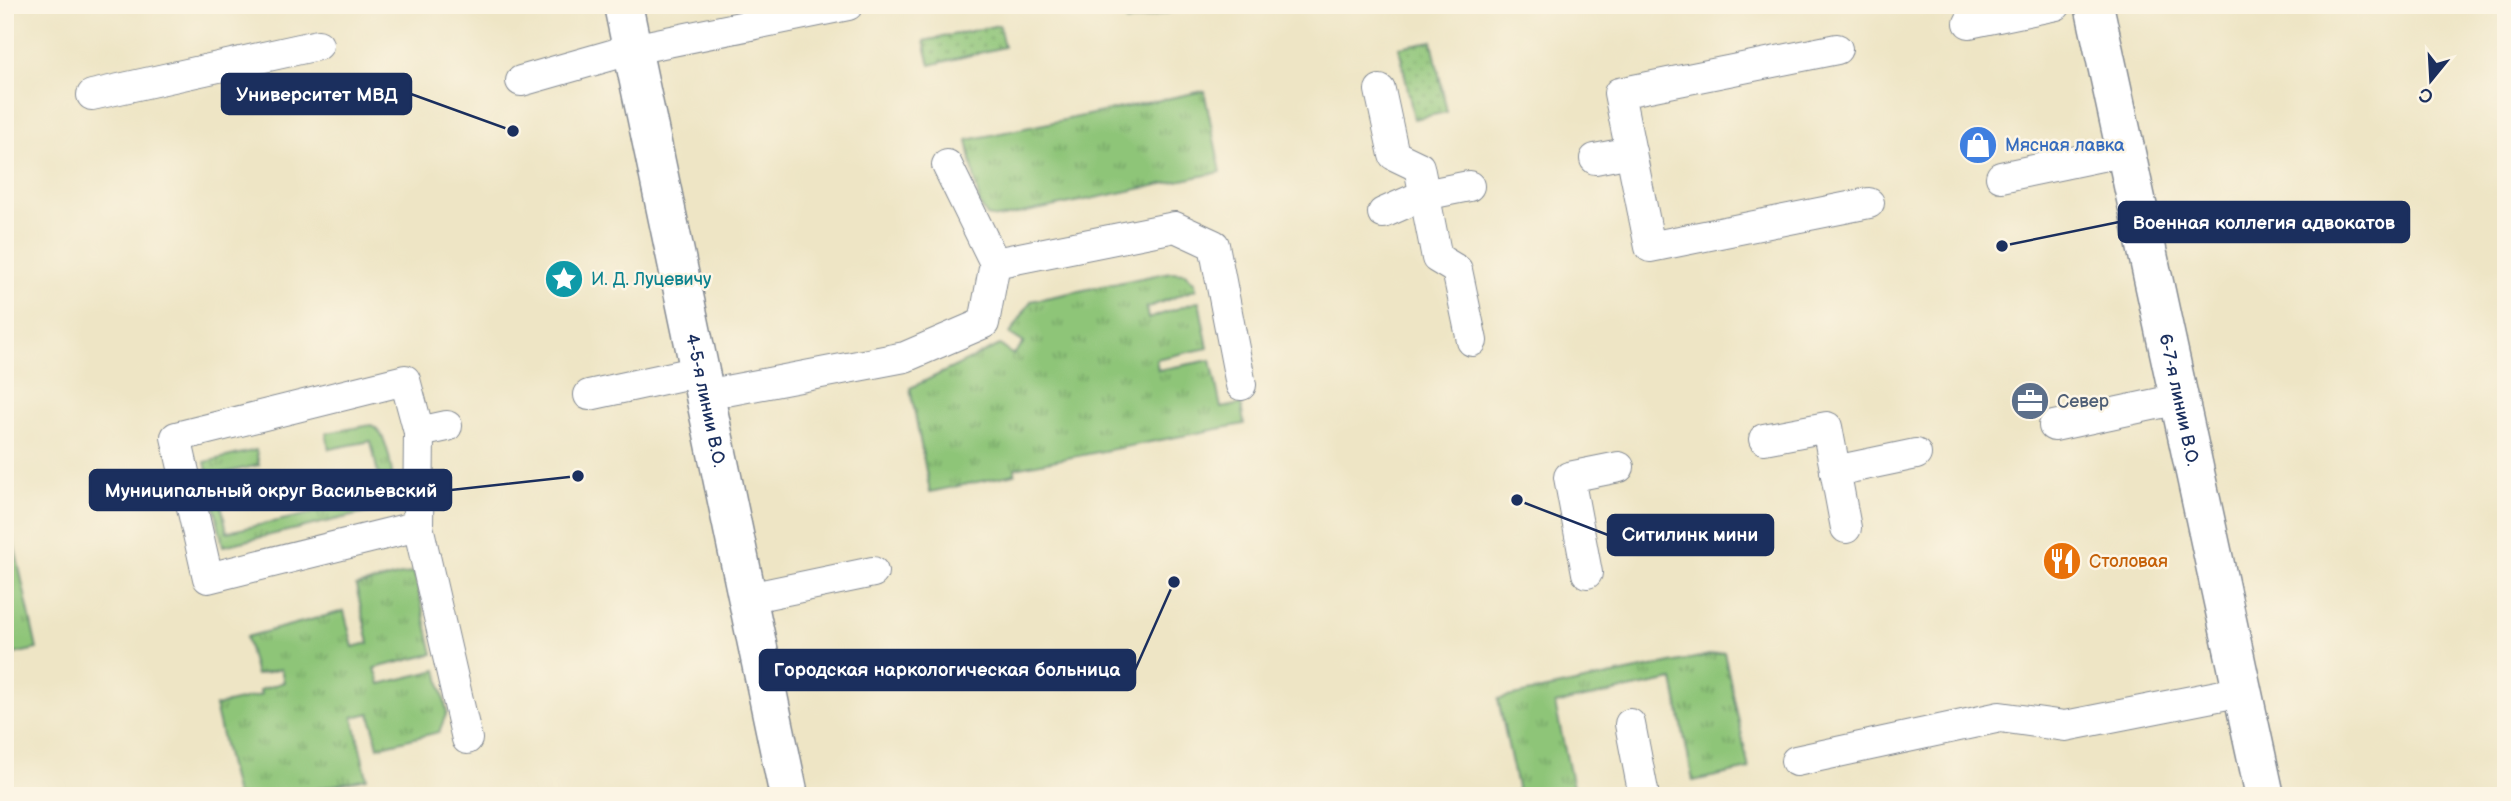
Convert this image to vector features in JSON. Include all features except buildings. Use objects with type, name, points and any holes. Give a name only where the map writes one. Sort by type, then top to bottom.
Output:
[{"type":"street","name":"4-5-я линии В.О.","points":[[623,5],[789,796]]},
{"type":"street","name":"6-7-я линии В.О.","points":[[2095,5],[2264,796]]},
{"type":"lane","points":[[521,81],[633,49],[848,5]]},
{"type":"lane","points":[[1969,23],[2056,5]]},
{"type":"lane","points":[[92,95],[318,45]]},
{"type":"lane","points":[[1837,49],[1619,93],[1650,247],[1869,203]]},
{"type":"lane","points":[[1380,90],[1394,155],[1419,167],[1437,258],[1457,270],[1472,341]]},
{"type":"lane","points":[[2001,177],[2125,151]]},
{"type":"lane","points":[[1595,159],[1631,152]]},
{"type":"lane","points":[[589,395],[905,357],[984,323],[995,263],[947,165]]},
{"type":"lane","points":[[1384,213],[1424,195],[1469,186]]},
{"type":"lane","points":[[995,263],[1175,227],[1228,243],[1241,385]]},
{"type":"lane","points":[[418,526],[208,578],[176,437],[405,380],[433,429],[418,526],[467,739]]},
{"type":"lane","points":[[2054,426],[2179,399]]},
{"type":"lane","points":[[1764,439],[1827,427],[1846,528]]},
{"type":"lane","points":[[1835,471],[1916,454]]},
{"type":"lane","points":[[1587,573],[1569,477],[1619,467]]},
{"type":"lane","points":[[748,598],[873,572]]},
{"type":"lane","points":[[1796,761],[2000,717],[2065,726],[2243,691]]},
{"type":"lane","points":[[1630,724],[1644,796]]},
{"type":"green space","points":[[1123,5],[1168,5],[1170,12],[1127,22]]},
{"type":"green space","points":[[999,25],[1004,47],[930,65],[924,41]]},
{"type":"green space","points":[[1432,41],[1447,112],[1414,119],[1399,47]]},
{"type":"green space","points":[[1204,91],[1221,172],[998,218],[987,216],[980,205],[967,140]]},
{"type":"green space","points":[[1170,272],[1185,273],[1195,283],[1196,289],[1146,308],[1148,319],[1199,301],[1208,348],[1156,359],[1158,370],[1211,360],[1221,408],[1241,404],[1244,424],[1015,468],[1015,474],[930,492],[910,388],[1000,345],[1013,355],[1024,343],[1010,334],[1031,301]]},
{"type":"green space","points":[[371,425],[382,437],[390,460],[393,495],[392,503],[386,508],[223,546],[205,462],[256,450],[259,465],[215,475],[227,532],[383,498],[371,441],[329,449],[326,433]]},
{"type":"green space","points":[[5,503],[37,649],[5,656]]},
{"type":"green space","points":[[414,572],[433,654],[375,668],[380,684],[437,670],[447,712],[439,732],[378,747],[370,713],[353,717],[367,778],[285,796],[236,796],[215,706],[261,695],[260,690],[284,682],[281,669],[256,675],[246,637],[344,611],[353,647],[369,643],[356,586]]},
{"type":"green space","points":[[1724,652],[1749,769],[1693,781],[1673,680],[1555,704],[1575,796],[1519,796],[1498,699]]},
{"type":"place","name":"Университет МВД","points":[[513,131]]},
{"type":"place","name":"Мясная лавка","points":[[1978,145]]},
{"type":"place","name":"Военная коллегия адвокатов","points":[[2002,246]]},
{"type":"place","name":"И. Д. Луцевичу","points":[[564,279]]},
{"type":"place","name":"Север","points":[[2030,401]]},
{"type":"place","name":"Муниципальный округ Васильевский","points":[[578,476]]},
{"type":"place","name":"Ситилинк мини","points":[[1517,500]]},
{"type":"place","name":"Столовая","points":[[2062,561]]},
{"type":"place","name":"Городская наркологическая больница","points":[[1174,582]]}]
